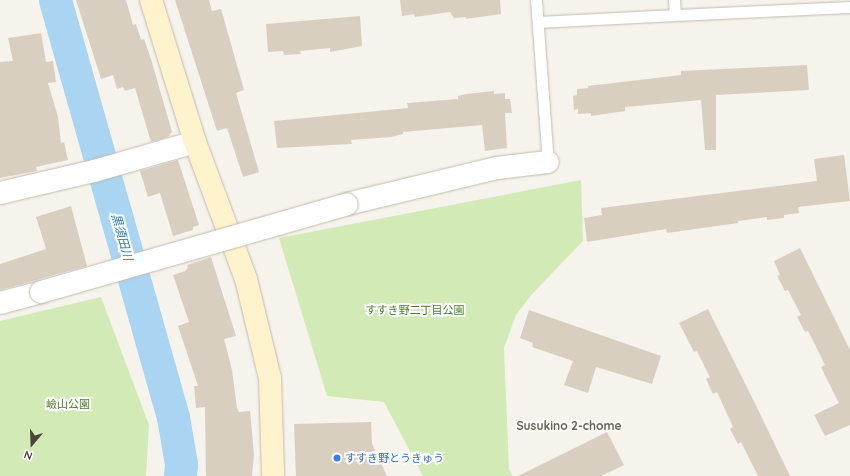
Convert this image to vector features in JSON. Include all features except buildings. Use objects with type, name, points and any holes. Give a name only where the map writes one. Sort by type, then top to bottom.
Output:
[{"type":"street","points":[[151,0],[195,142],[246,280],[270,378],[273,476]]},
{"type":"street","points":[[0,193],[94,171],[195,142]]},
{"type":"street","points":[[0,303],[347,204],[497,168],[548,162]]},
{"type":"lane","points":[[536,0],[548,162]]},
{"type":"lane","points":[[674,0],[675,15]]},
{"type":"lane","points":[[538,22],[850,8]]},
{"type":"green space","name":"すすき野二丁目公園","points":[[581,180],[583,241],[533,293],[516,315],[504,348],[509,469],[513,476],[423,476],[384,402],[327,396],[279,238]]},
{"type":"green space","name":"嶮山公園","points":[[101,297],[149,425],[146,476],[0,476],[0,321]]},
{"type":"waterway","name":"黒須田川","points":[[55,0],[173,417],[181,464],[180,476]]},
{"type":"place","name":"すすき野とうきゅう","points":[[337,458]]},
{"type":"district","name":"Susukino 2-chome","points":[[569,426]]}]
